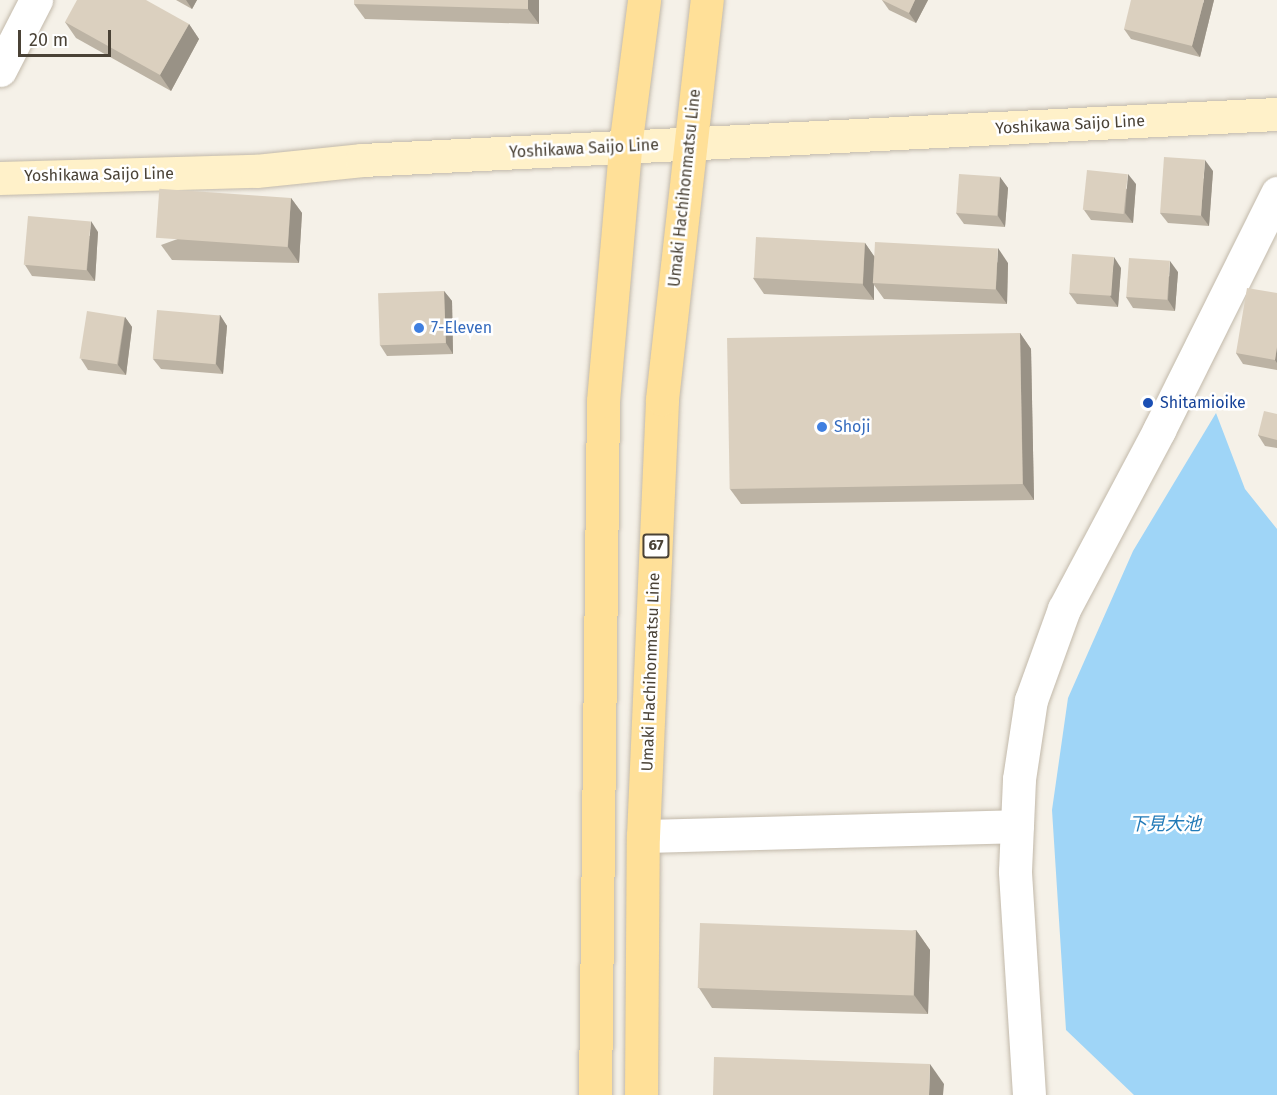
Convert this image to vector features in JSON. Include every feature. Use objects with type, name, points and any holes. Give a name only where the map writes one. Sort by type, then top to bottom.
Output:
[{"type":"main road","points":[[595,1095],[603,401],[625,147],[644,0]]},
{"type":"main road","name":"Umaki Hachihonmatsu Line","points":[[641,1095],[644,836],[662,399],[706,0]]},
{"type":"main road","name":"Yoshikawa Saijo Line","points":[[0,178],[256,171],[362,160],[1277,114]]},
{"type":"street","points":[[0,70],[36,0]]},
{"type":"street","points":[[1029,1095],[1015,871],[1019,779],[1030,700],[1064,609],[1159,430],[1277,193]]},
{"type":"street","points":[[644,836],[1017,826]]},
{"type":"water","name":"下見大池","points":[[1216,413],[1245,489],[1277,529],[1277,1095],[1134,1095],[1066,1030],[1052,810],[1068,698],[1133,551]]},
{"type":"building","points":[[77,0],[146,0],[189,24],[160,75],[65,22]]},
{"type":"building","points":[[354,0],[528,0],[528,9],[354,4]]},
{"type":"building","points":[[882,0],[915,0],[909,13]]},
{"type":"building","points":[[1131,0],[1204,0],[1192,46],[1124,29]]},
{"type":"building","points":[[1164,157],[1205,160],[1201,216],[1160,213]]},
{"type":"building","points":[[1087,170],[1128,174],[1124,214],[1083,210]]},
{"type":"building","points":[[959,174],[1000,177],[997,216],[956,213]]},
{"type":"building","points":[[159,189],[291,198],[288,247],[156,238]]},
{"type":"building","points":[[28,216],[91,221],[86,270],[24,265]]},
{"type":"building","points":[[756,237],[865,243],[863,284],[754,278]]},
{"type":"building","points":[[875,242],[998,248],[996,289],[873,283]]},
{"type":"building","points":[[1072,254],[1114,257],[1111,296],[1069,293]]},
{"type":"building","points":[[1129,258],[1170,261],[1167,300],[1126,297]]},
{"type":"building","points":[[1247,288],[1277,293],[1275,360],[1236,353]]},
{"type":"building","name":"7-Eleven","points":[[444,291],[446,343],[380,345],[378,293]]},
{"type":"building","points":[[157,310],[220,315],[215,364],[153,359]]},
{"type":"building","points":[[87,311],[125,317],[117,364],[79,358]]},
{"type":"building","points":[[1020,333],[1023,484],[730,489],[727,338]]},
{"type":"building","points":[[1264,411],[1277,414],[1277,440],[1258,435]]},
{"type":"building","points":[[700,923],[916,931],[914,995],[698,988]]},
{"type":"building","points":[[714,1057],[930,1064],[929,1095],[713,1095]]},
{"type":"place","name":"7-Eleven","points":[[419,328]]},
{"type":"place","name":"Shitamioike","points":[[1148,403]]},
{"type":"place","name":"Shoji","points":[[822,427]]}]
